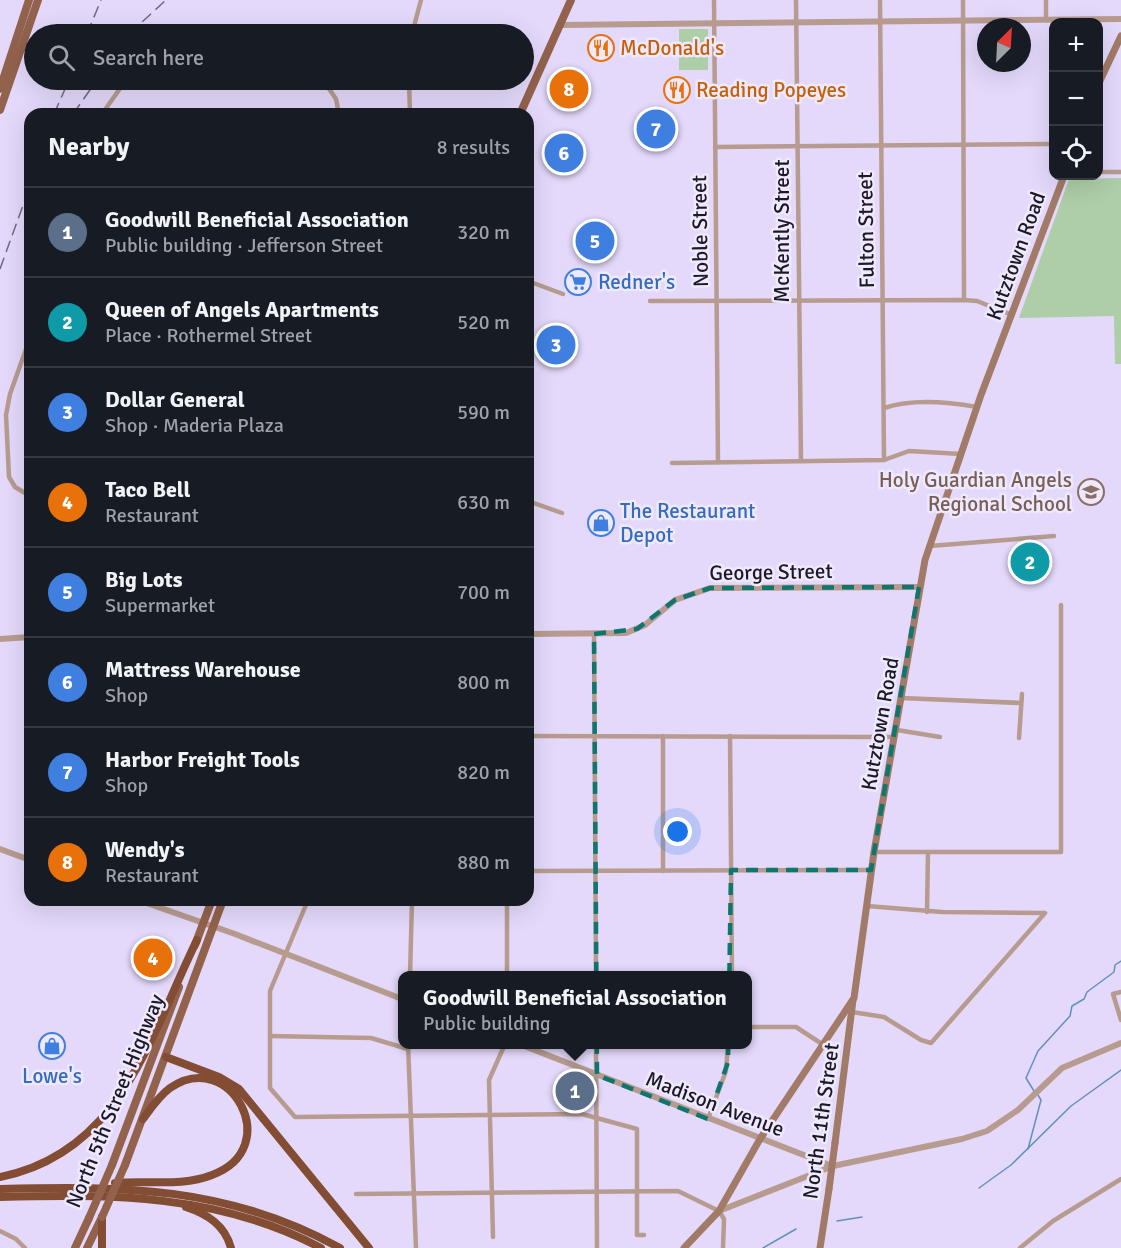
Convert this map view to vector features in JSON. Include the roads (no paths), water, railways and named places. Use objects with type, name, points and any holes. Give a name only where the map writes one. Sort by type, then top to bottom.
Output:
[{"type":"highway","points":[[0,1177],[38,1165],[66,1151],[90,1132],[112,1109],[134,1074],[197,940]]},
{"type":"highway","points":[[166,1057],[224,1079],[244,1093],[369,1248]]},
{"type":"highway","points":[[0,1189],[82,1187],[206,1177],[233,1162],[247,1139],[247,1120],[238,1099],[225,1087],[208,1080],[189,1080],[172,1086],[159,1098],[143,1119]]},
{"type":"highway","points":[[82,1187],[151,1190],[227,1203],[290,1224],[340,1248]]},
{"type":"highway","points":[[0,1197],[108,1195],[165,1200],[240,1215],[321,1248]]},
{"type":"highway","points":[[165,1200],[210,1218],[224,1231],[231,1248]]},
{"type":"highway","points":[[102,1217],[102,1248]]},
{"type":"main road","points":[[0,90],[29,0]]},
{"type":"main road","points":[[30,24],[38,0]]},
{"type":"main road","points":[[534,83],[571,0]]},
{"type":"main road","points":[[1103,74],[1121,36]]},
{"type":"main road","points":[[0,110],[24,41]]},
{"type":"main road","points":[[523,108],[531,90]]},
{"type":"main road","name":"Kutztown Road","points":[[684,1248],[719,1211],[760,1139],[854,998],[874,852],[896,734],[919,587],[930,546],[977,407],[1063,180]]},
{"type":"main road","name":"North 5th Street Highway","points":[[75,1248],[111,1165],[210,906]]},
{"type":"main road","name":"North 5th Street Highway","points":[[87,1248],[125,1165],[143,1119],[221,906]]},
{"type":"main road","name":"North 11th Street","points":[[820,1248],[854,998]]},
{"type":"main road","points":[[153,1057],[166,1057]]},
{"type":"street","points":[[415,24],[421,0]]},
{"type":"street","name":"Noble Street","points":[[714,0],[718,462]]},
{"type":"street","name":"McKently Street","points":[[796,0],[801,461]]},
{"type":"street","name":"Fulton Street","points":[[880,0],[884,460]]},
{"type":"street","points":[[963,0],[964,300]]},
{"type":"street","points":[[1046,0],[1046,20]]},
{"type":"street","points":[[560,25],[1121,19]]},
{"type":"street","points":[[106,108],[119,90]]},
{"type":"street","points":[[330,90],[336,99],[338,108]]},
{"type":"street","points":[[410,90],[410,108]]},
{"type":"street","points":[[715,147],[1049,144]]},
{"type":"street","points":[[1103,172],[1121,172]]},
{"type":"street","points":[[534,283],[563,294]]},
{"type":"street","points":[[650,301],[883,298],[964,300],[976,301],[1012,315]]},
{"type":"street","points":[[24,355],[9,399],[6,419],[9,477],[15,487],[24,492]]},
{"type":"street","points":[[884,408],[899,404],[955,404],[977,407]]},
{"type":"street","points":[[672,463],[884,460],[909,451],[961,454]]},
{"type":"street","points":[[534,503],[562,513]]},
{"type":"street","points":[[930,546],[1054,536]]},
{"type":"street","name":"George Street","points":[[534,634],[616,634],[638,629],[675,600],[710,588],[919,587]]},
{"type":"street","points":[[874,852],[1060,852],[1061,605]]},
{"type":"street","points":[[594,634],[596,971]]},
{"type":"street","points":[[0,639],[24,637]]},
{"type":"street","points":[[1019,738],[1022,694]]},
{"type":"street","points":[[901,698],[1021,703]]},
{"type":"street","points":[[534,736],[896,734],[940,737]]},
{"type":"street","points":[[663,736],[663,871]]},
{"type":"street","points":[[730,736],[732,971]]},
{"type":"street","points":[[0,849],[24,858]]},
{"type":"street","points":[[927,912],[928,852]]},
{"type":"street","points":[[534,871],[872,870]]},
{"type":"street","points":[[154,906],[398,997]]},
{"type":"street","points":[[305,906],[270,991],[270,1088],[295,1117],[582,1114],[637,1129],[637,1234],[644,1235]]},
{"type":"street","points":[[410,971],[412,906]]},
{"type":"street","points":[[507,906],[507,971]]},
{"type":"street","points":[[852,1012],[884,1017],[921,1040],[931,1043],[1046,913],[927,912],[867,906]]},
{"type":"street","points":[[1121,992],[1113,994],[1121,1020]]},
{"type":"street","points":[[752,1027],[796,1027],[822,1044]]},
{"type":"street","points":[[270,1036],[370,1038],[398,1045]]},
{"type":"street","points":[[719,1211],[832,1166],[962,1139],[987,1131],[1018,1110],[1062,1068],[1121,1043]]},
{"type":"street","points":[[408,1049],[413,1116],[416,1248]]},
{"type":"street","points":[[493,1237],[488,1114],[489,1080],[503,1049]]},
{"type":"street","name":"Madison Avenue","points":[[532,1049],[832,1166]]},
{"type":"street","points":[[596,1049],[597,1248]]},
{"type":"street","points":[[708,1119],[726,1071],[728,1049]]},
{"type":"street","points":[[1020,1248],[1053,1221],[1121,1179]]},
{"type":"street","points":[[356,1194],[678,1191],[719,1211],[724,1219],[723,1248]]},
{"type":"street","points":[[0,1231],[16,1239],[25,1248]]},
{"type":"waterway","points":[[1034,1091],[1026,1078],[1038,1051],[1070,1016],[1072,1006],[1084,999],[1087,992],[1114,972],[1115,965],[1121,961]]},
{"type":"waterway","points":[[979,1188],[1011,1165],[1071,1106],[1121,1070]]},
{"type":"waterway","points":[[1028,1149],[1041,1100],[1038,1095]]},
{"type":"waterway","points":[[837,1221],[862,1217]]},
{"type":"waterway","points":[[763,1248],[796,1229]]},
{"type":"railway","points":[[91,24],[101,0]]},
{"type":"railway","points":[[140,24],[166,0]]},
{"type":"railway","points":[[57,108],[65,90]]},
{"type":"railway","points":[[77,108],[90,90]]},
{"type":"railway","points":[[0,269],[24,203]]},
{"type":"place","name":"McDonald's","points":[[601,48]]},
{"type":"place","name":"Wendy's","points":[[569,89]]},
{"type":"place","name":"Reading Popeyes","points":[[677,90]]},
{"type":"place","name":"Harbor Freight Tools","points":[[656,129]]},
{"type":"place","name":"Mattress Warehouse","points":[[564,153]]},
{"type":"place","name":"Big Lots","points":[[595,241]]},
{"type":"place","name":"Redner's","points":[[578,282]]},
{"type":"place","name":"Dollar General","points":[[556,345]]},
{"type":"place","name":"Holy Guardian Angels Regional School","points":[[1091,492]]},
{"type":"place","name":"The Restaurant Depot","points":[[601,523]]},
{"type":"place","name":"Queen of Angels Apartments","points":[[1030,562]]},
{"type":"place","name":"Taco Bell","points":[[153,958]]},
{"type":"place","name":"Lowe's","points":[[52,1046]]},
{"type":"place","name":"Goodwill Beneficial Association","points":[[575,1091]]}]
